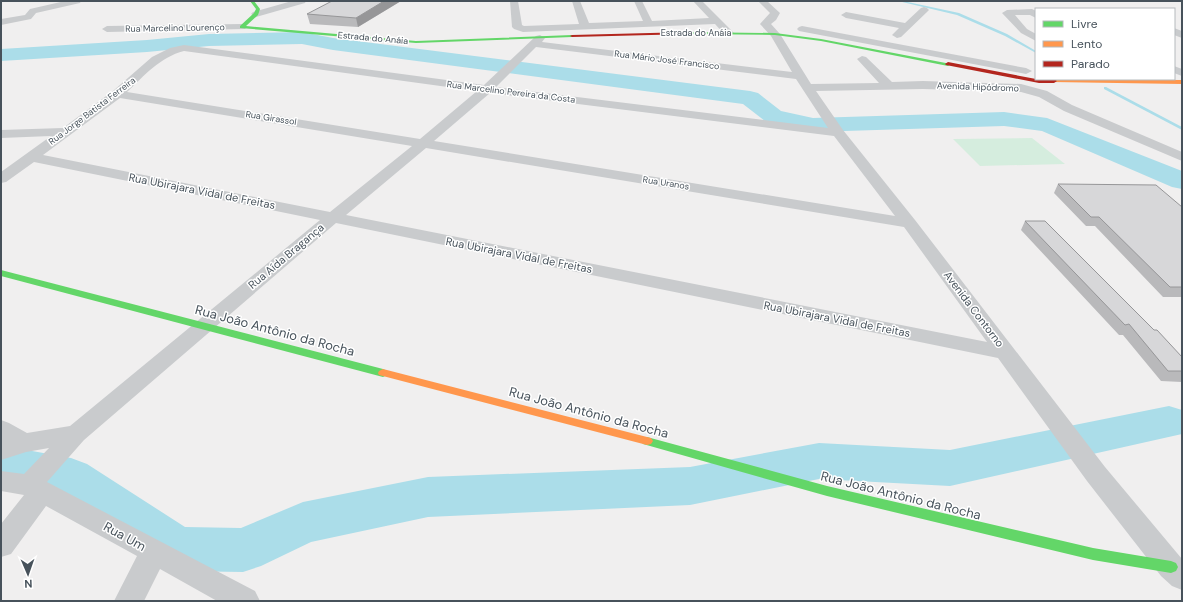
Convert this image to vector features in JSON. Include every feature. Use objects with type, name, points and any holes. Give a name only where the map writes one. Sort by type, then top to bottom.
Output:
[{"type":"street","points":[[1,22],[28,17],[33,11],[77,1]]},
{"type":"street","points":[[252,1],[258,9],[256,14]]},
{"type":"street","points":[[242,27],[256,14],[302,1]]},
{"type":"street","points":[[514,1],[517,27],[519,28],[716,21]]},
{"type":"street","points":[[576,1],[584,26]]},
{"type":"street","points":[[638,1],[649,24]]},
{"type":"street","points":[[697,1],[729,33]]},
{"type":"street","name":"Avenida Contorno","points":[[762,1],[775,13],[773,18],[765,24],[775,34],[834,128],[909,223],[1096,474],[1177,572]]},
{"type":"street","points":[[885,48],[924,10]]},
{"type":"street","points":[[1035,14],[1032,12],[1007,13],[1024,31],[1035,37]]},
{"type":"street","points":[[846,15],[906,26]]},
{"type":"street","name":"Estrada do Anáia","points":[[242,27],[393,41],[440,42],[537,41],[659,33],[775,34],[885,48],[1039,81],[1182,82]]},
{"type":"street","name":"Rua Marcelino Lourenço","points":[[107,29],[242,27]]},
{"type":"street","points":[[802,29],[885,48],[1026,71]]},
{"type":"street","name":"Rua Aída Bragança","points":[[1,545],[35,484],[70,441],[204,325],[424,143],[487,89],[537,41]]},
{"type":"street","name":"Rua Mário José Francisco","points":[[537,41],[800,76]]},
{"type":"street","name":"Rua Marcelino Pereira da Costa","points":[[184,48],[487,89],[834,128]]},
{"type":"street","name":"Rua Jorge Batista Ferreira","points":[[1,179],[118,94],[169,52],[184,48]]},
{"type":"street","points":[[862,59],[889,86]]},
{"type":"street","name":"Avenida Hipódromo","points":[[808,88],[1002,86],[1032,90],[1076,111],[1182,157]]},
{"type":"street","name":"Rua Girassol","points":[[118,94],[424,143]]},
{"type":"street","points":[[1,134],[64,132]]},
{"type":"street","name":"Rua Uranos","points":[[424,143],[909,223]]},
{"type":"street","name":"Rua Ubirajara Vidal de Freitas","points":[[32,157],[1007,353]]},
{"type":"street","name":"Rua João Antônio da Rocha","points":[[1,273],[700,455],[828,491],[1093,554],[1177,572]]},
{"type":"street","points":[[1,429],[24,443]]},
{"type":"street","points":[[1,451],[24,443],[70,441]]},
{"type":"street","name":"Rua Um","points":[[1,480],[35,484],[154,552],[245,601]]},
{"type":"street","points":[[129,601],[154,552]]},
{"type":"green space","points":[[1032,138],[1065,164],[980,166],[953,139]]},
{"type":"building","points":[[332,1],[384,1],[356,18],[307,14]]},
{"type":"building","points":[[1058,184],[1156,185],[1182,207],[1182,287],[1170,287],[1099,217],[1091,217]]},
{"type":"building","points":[[1025,221],[1045,221],[1154,330],[1157,330],[1182,357],[1182,371],[1168,371],[1129,324],[1125,325]]},
{"type":"waterway","points":[[899,1],[958,14],[1006,35],[1035,51]]},
{"type":"waterway","points":[[1,55],[147,46],[209,40],[302,38],[333,44],[750,98],[773,116],[813,125],[1004,119],[1047,125],[1182,181]]},
{"type":"waterway","points":[[1105,88],[1182,129]]},
{"type":"waterway","points":[[1,469],[10,465],[71,477],[177,549],[243,550],[303,523],[428,497],[690,486],[819,461],[950,468],[1169,422]]},
{"type":"traffic: fast","points":[[252,1],[258,9],[256,14],[242,27],[416,42],[572,36]]},
{"type":"traffic: fast","points":[[689,33],[775,34],[821,40],[948,64]]},
{"type":"traffic: fast","points":[[1,273],[383,373]]},
{"type":"traffic: fast","points":[[647,441],[827,491],[1093,554],[1171,567]]},
{"type":"traffic: slow","points":[[1054,81],[1182,82]]},
{"type":"traffic: slow","points":[[383,373],[647,441]]},
{"type":"traffic: jam","points":[[572,36],[689,33]]},
{"type":"traffic: jam","points":[[948,64],[1039,81],[1054,81]]}]
